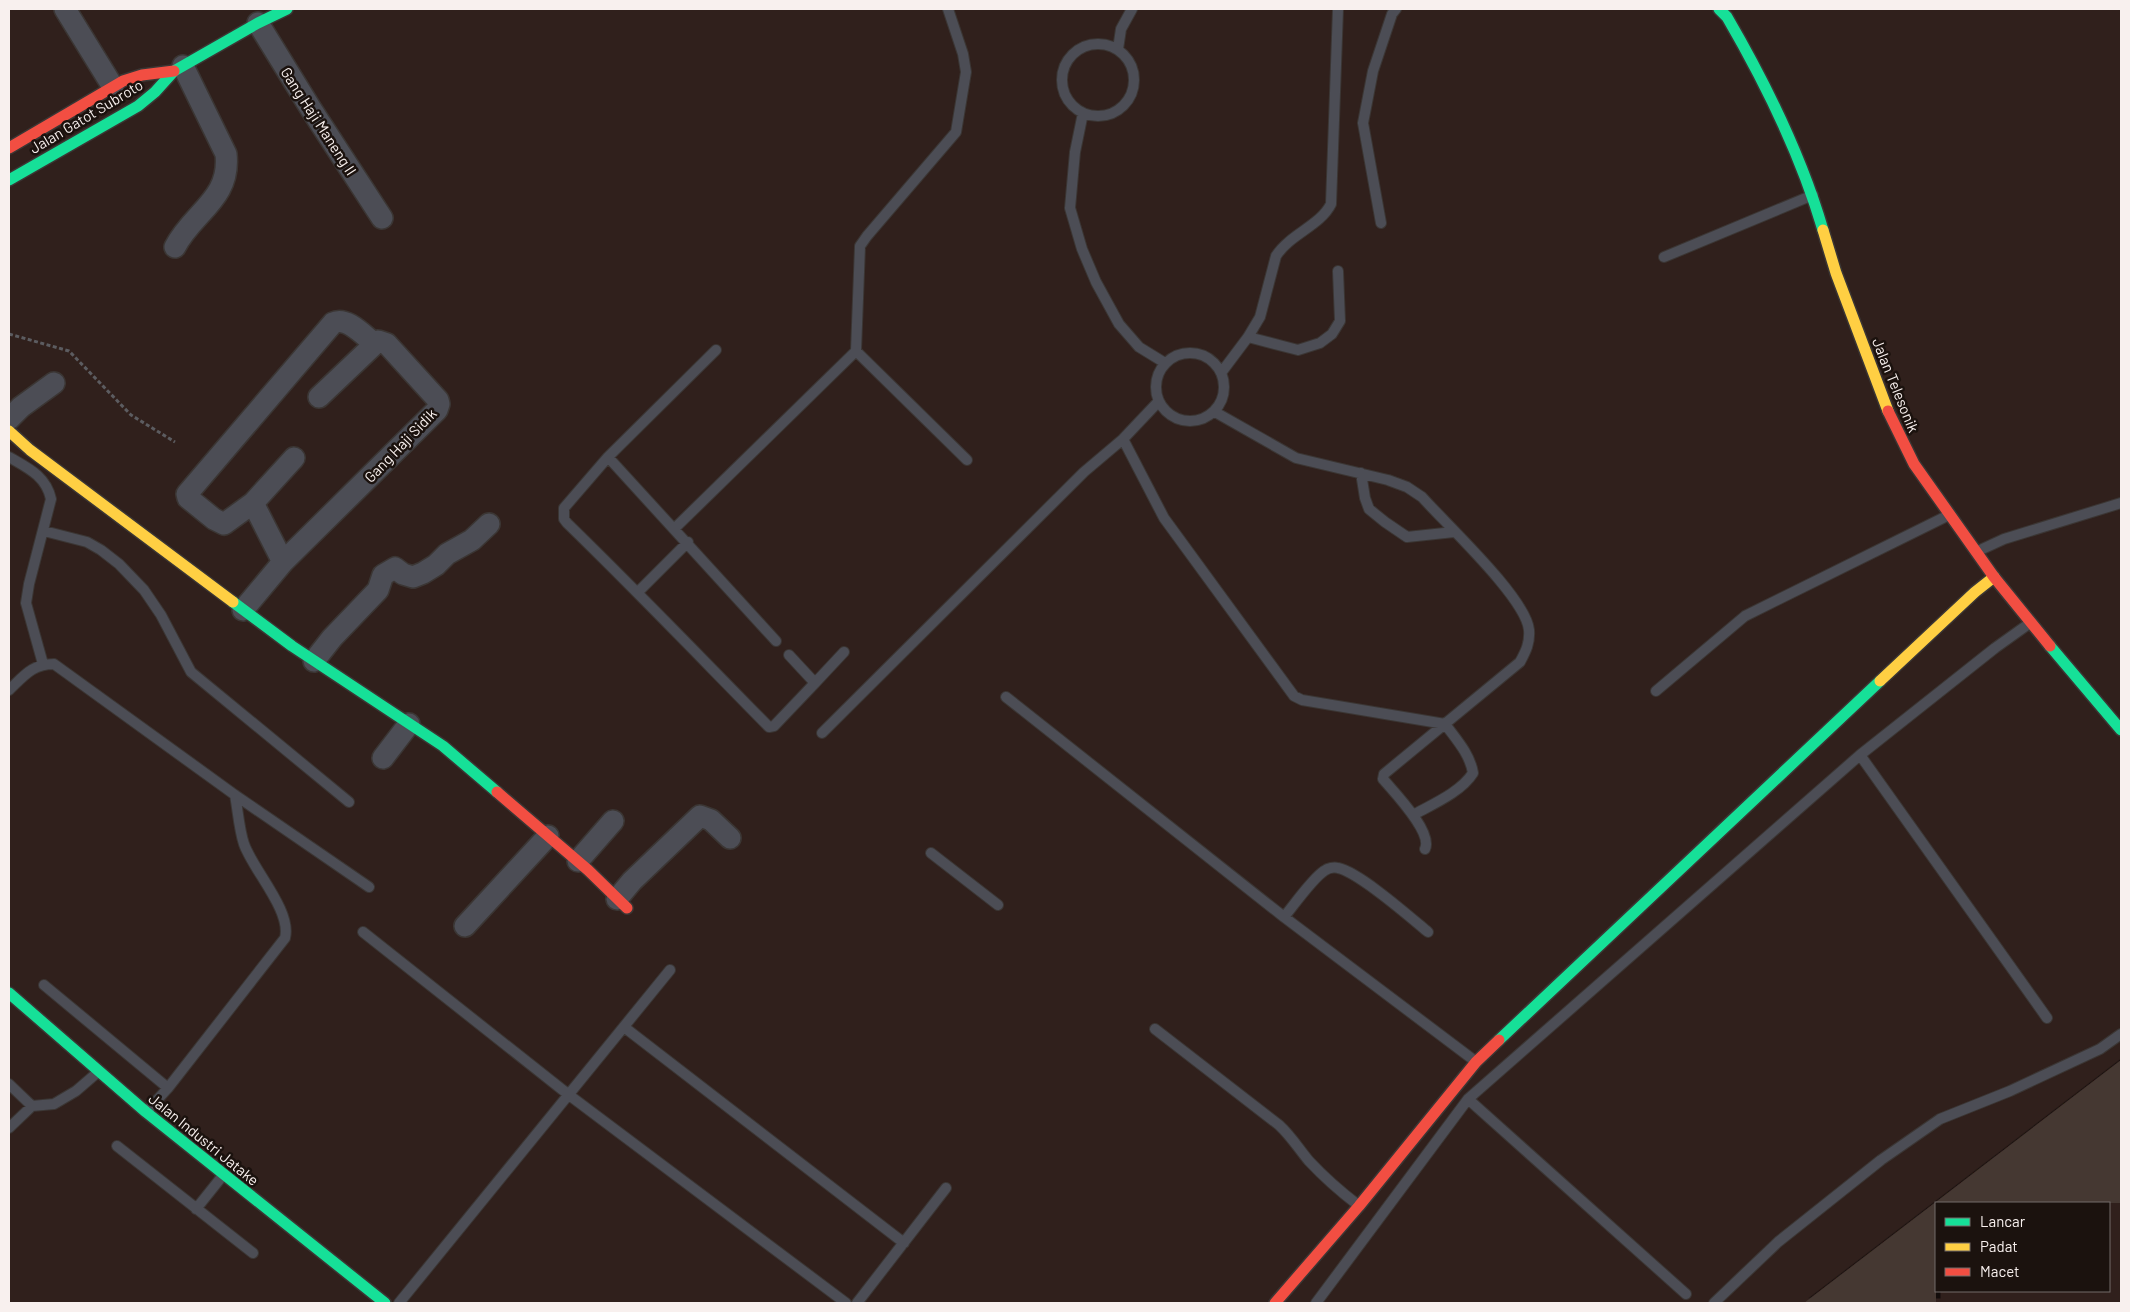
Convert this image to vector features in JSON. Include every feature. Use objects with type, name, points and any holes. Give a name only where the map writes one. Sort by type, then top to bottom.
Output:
[{"type":"main road","name":"Jalan Gatot Subroto","points":[[9,180],[138,106],[179,68],[258,23],[287,9]]},
{"type":"main road","name":"Jalan Telesonik","points":[[1718,9],[1727,17],[1761,76],[1813,195],[1836,273],[1894,426],[1914,464],[1994,577],[2121,730]]},
{"type":"main road","name":"Jalan Gatot Subroto","points":[[9,148],[123,81],[142,75],[179,68]]},
{"type":"main road","points":[[9,431],[30,450],[243,610],[314,661],[443,746],[578,861],[622,903]]},
{"type":"main road","points":[[1275,1303],[1359,1206],[1476,1062],[1968,598],[1994,577]]},
{"type":"main road","name":"Jalan Industri Jatake","points":[[9,993],[146,1112],[224,1174],[372,1299],[385,1303]]},
{"type":"street","points":[[66,9],[113,87]]},
{"type":"street","name":"Gang Haji Maneng II","points":[[258,23],[310,109],[382,218]]},
{"type":"street","points":[[175,247],[183,232],[220,190],[227,169],[226,154],[179,68]]},
{"type":"street","points":[[294,458],[253,503],[224,524],[214,519],[188,498],[186,494],[333,323],[342,320],[374,344],[319,397]]},
{"type":"street","name":"Gang Haji Sidik","points":[[243,610],[282,562],[439,407],[438,400],[387,344],[378,341],[374,344]]},
{"type":"street","points":[[9,419],[21,407],[54,383]]},
{"type":"street","points":[[253,503],[282,562]]},
{"type":"street","points":[[314,661],[332,638],[378,590],[383,575],[395,568],[403,574],[413,577],[423,573],[436,565],[447,554],[472,540],[489,524]]},
{"type":"street","points":[[383,758],[409,724]]},
{"type":"street","points":[[622,903],[632,881],[700,816],[711,820],[730,838]]},
{"type":"street","points":[[578,861],[613,821]]},
{"type":"street","points":[[465,926],[548,836]]},
{"type":"lane","points":[[675,528],[856,351],[860,246],[956,132],[966,72],[963,54],[948,9]]},
{"type":"lane","points":[[1118,49],[1121,29],[1132,9]]},
{"type":"lane","points":[[1221,373],[1260,317],[1276,256],[1281,247],[1323,214],[1331,204],[1338,9]]},
{"type":"lane","points":[[1381,224],[1363,123],[1373,71],[1392,14],[1396,9]]},
{"type":"lane","points":[[1099,43],[1118,49],[1130,62],[1135,79],[1130,97],[1118,110],[1101,116],[1083,113],[1068,100],[1062,81],[1066,62],[1079,48],[1099,43]]},
{"type":"lane","points":[[1083,113],[1075,152],[1070,208],[1082,249],[1096,282],[1119,324],[1139,347],[1165,363]]},
{"type":"lane","points":[[1664,257],[1813,195]]},
{"type":"lane","points":[[1248,336],[1298,350],[1320,343],[1332,334],[1340,321],[1338,270]]},
{"type":"lane","points":[[716,350],[608,457],[564,508],[564,520],[638,592],[769,727],[774,726],[844,652]]},
{"type":"lane","points":[[856,351],[967,460]]},
{"type":"lane","points":[[1189,353],[1202,355],[1213,362],[1221,373],[1224,386],[1222,400],[1215,412],[1195,422],[1173,418],[1159,401],[1156,388],[1158,375],[1165,363],[1176,356],[1189,353]]},
{"type":"lane","points":[[822,733],[1084,472],[1123,439],[1159,401]]},
{"type":"lane","points":[[1215,412],[1296,458],[1361,473],[1408,487],[1422,497],[1514,596],[1526,618],[1529,630],[1529,647],[1520,662],[1386,772],[1383,777],[1414,815],[1427,839],[1425,849]]},
{"type":"lane","points":[[1123,439],[1164,518],[1294,696],[1302,700],[1445,724],[1464,750],[1473,773],[1468,780],[1452,792],[1414,815]]},
{"type":"lane","points":[[9,456],[43,479],[51,499],[29,584],[26,604],[44,664]]},
{"type":"lane","points":[[608,457],[688,542],[776,641]]},
{"type":"lane","points":[[1361,473],[1369,509],[1384,522],[1407,537],[1454,532]]},
{"type":"lane","points":[[1977,551],[2004,539],[2121,503]]},
{"type":"lane","points":[[1656,691],[1745,616],[1949,515]]},
{"type":"lane","points":[[44,532],[87,542],[119,564],[144,590],[191,672],[349,802]]},
{"type":"lane","points":[[638,592],[688,542]]},
{"type":"lane","points":[[1316,1303],[1468,1099],[1860,755],[1995,648],[2031,622]]},
{"type":"lane","points":[[789,655],[815,683]]},
{"type":"lane","points":[[9,690],[34,667],[54,664],[235,795],[369,887]]},
{"type":"lane","points":[[1006,697],[1284,917],[1476,1062]]},
{"type":"lane","points":[[1860,755],[2047,1018]]},
{"type":"lane","points":[[146,1112],[168,1088],[286,938],[287,932],[283,915],[244,845],[235,795]]},
{"type":"lane","points":[[931,853],[998,905]]},
{"type":"lane","points":[[1284,917],[1319,875],[1330,868],[1337,867],[1346,870],[1378,892],[1428,932]]},
{"type":"lane","points":[[363,932],[569,1095],[846,1303]]},
{"type":"lane","points":[[400,1303],[670,970]]},
{"type":"lane","points":[[44,985],[168,1088]]},
{"type":"lane","points":[[624,1027],[904,1243]]},
{"type":"lane","points":[[1155,1029],[1279,1125],[1309,1160],[1342,1193],[1359,1206]]},
{"type":"lane","points":[[1714,1303],[1778,1242],[1881,1160],[1940,1120],[2010,1091],[2100,1049],[2121,1034]]},
{"type":"lane","points":[[9,1128],[32,1106],[54,1104],[76,1091],[99,1071]]},
{"type":"lane","points":[[9,1084],[32,1106]]},
{"type":"lane","points":[[1468,1099],[1686,1294]]},
{"type":"lane","points":[[117,1146],[253,1253]]},
{"type":"lane","points":[[196,1209],[224,1174]]},
{"type":"lane","points":[[857,1303],[946,1188]]},
{"type":"path","points":[[9,334],[70,351],[131,414],[175,442]]},
{"type":"shaded area","points":[[9,9],[2121,9],[2121,1303],[9,1303]]},
{"type":"building","points":[[2121,1060],[2121,1203],[1936,1202]]},
{"type":"building","points":[[1935,1203],[1936,1303],[1804,1303]]},
{"type":"traffic: fast","points":[[9,180],[138,106],[155,92],[174,71],[258,23],[287,9]]},
{"type":"traffic: fast","points":[[1719,9],[1727,17],[1769,94],[1804,174],[1823,230]]},
{"type":"traffic: fast","points":[[233,602],[292,646],[443,746],[497,792]]},
{"type":"traffic: fast","points":[[2050,646],[2121,730]]},
{"type":"traffic: fast","points":[[1499,1040],[1880,681]]},
{"type":"traffic: fast","points":[[9,993],[146,1112],[385,1303]]},
{"type":"traffic: slow","points":[[1823,230],[1836,273],[1888,411]]},
{"type":"traffic: slow","points":[[9,431],[30,450],[233,602]]},
{"type":"traffic: slow","points":[[1880,681],[1975,592],[1994,577]]},
{"type":"traffic: jam","points":[[9,148],[123,81],[142,75],[174,71]]},
{"type":"traffic: jam","points":[[1888,411],[1914,464],[1994,577],[2050,646]]},
{"type":"traffic: jam","points":[[497,792],[588,870],[627,908]]},
{"type":"traffic: jam","points":[[1275,1303],[1359,1206],[1476,1062],[1499,1040]]}]
